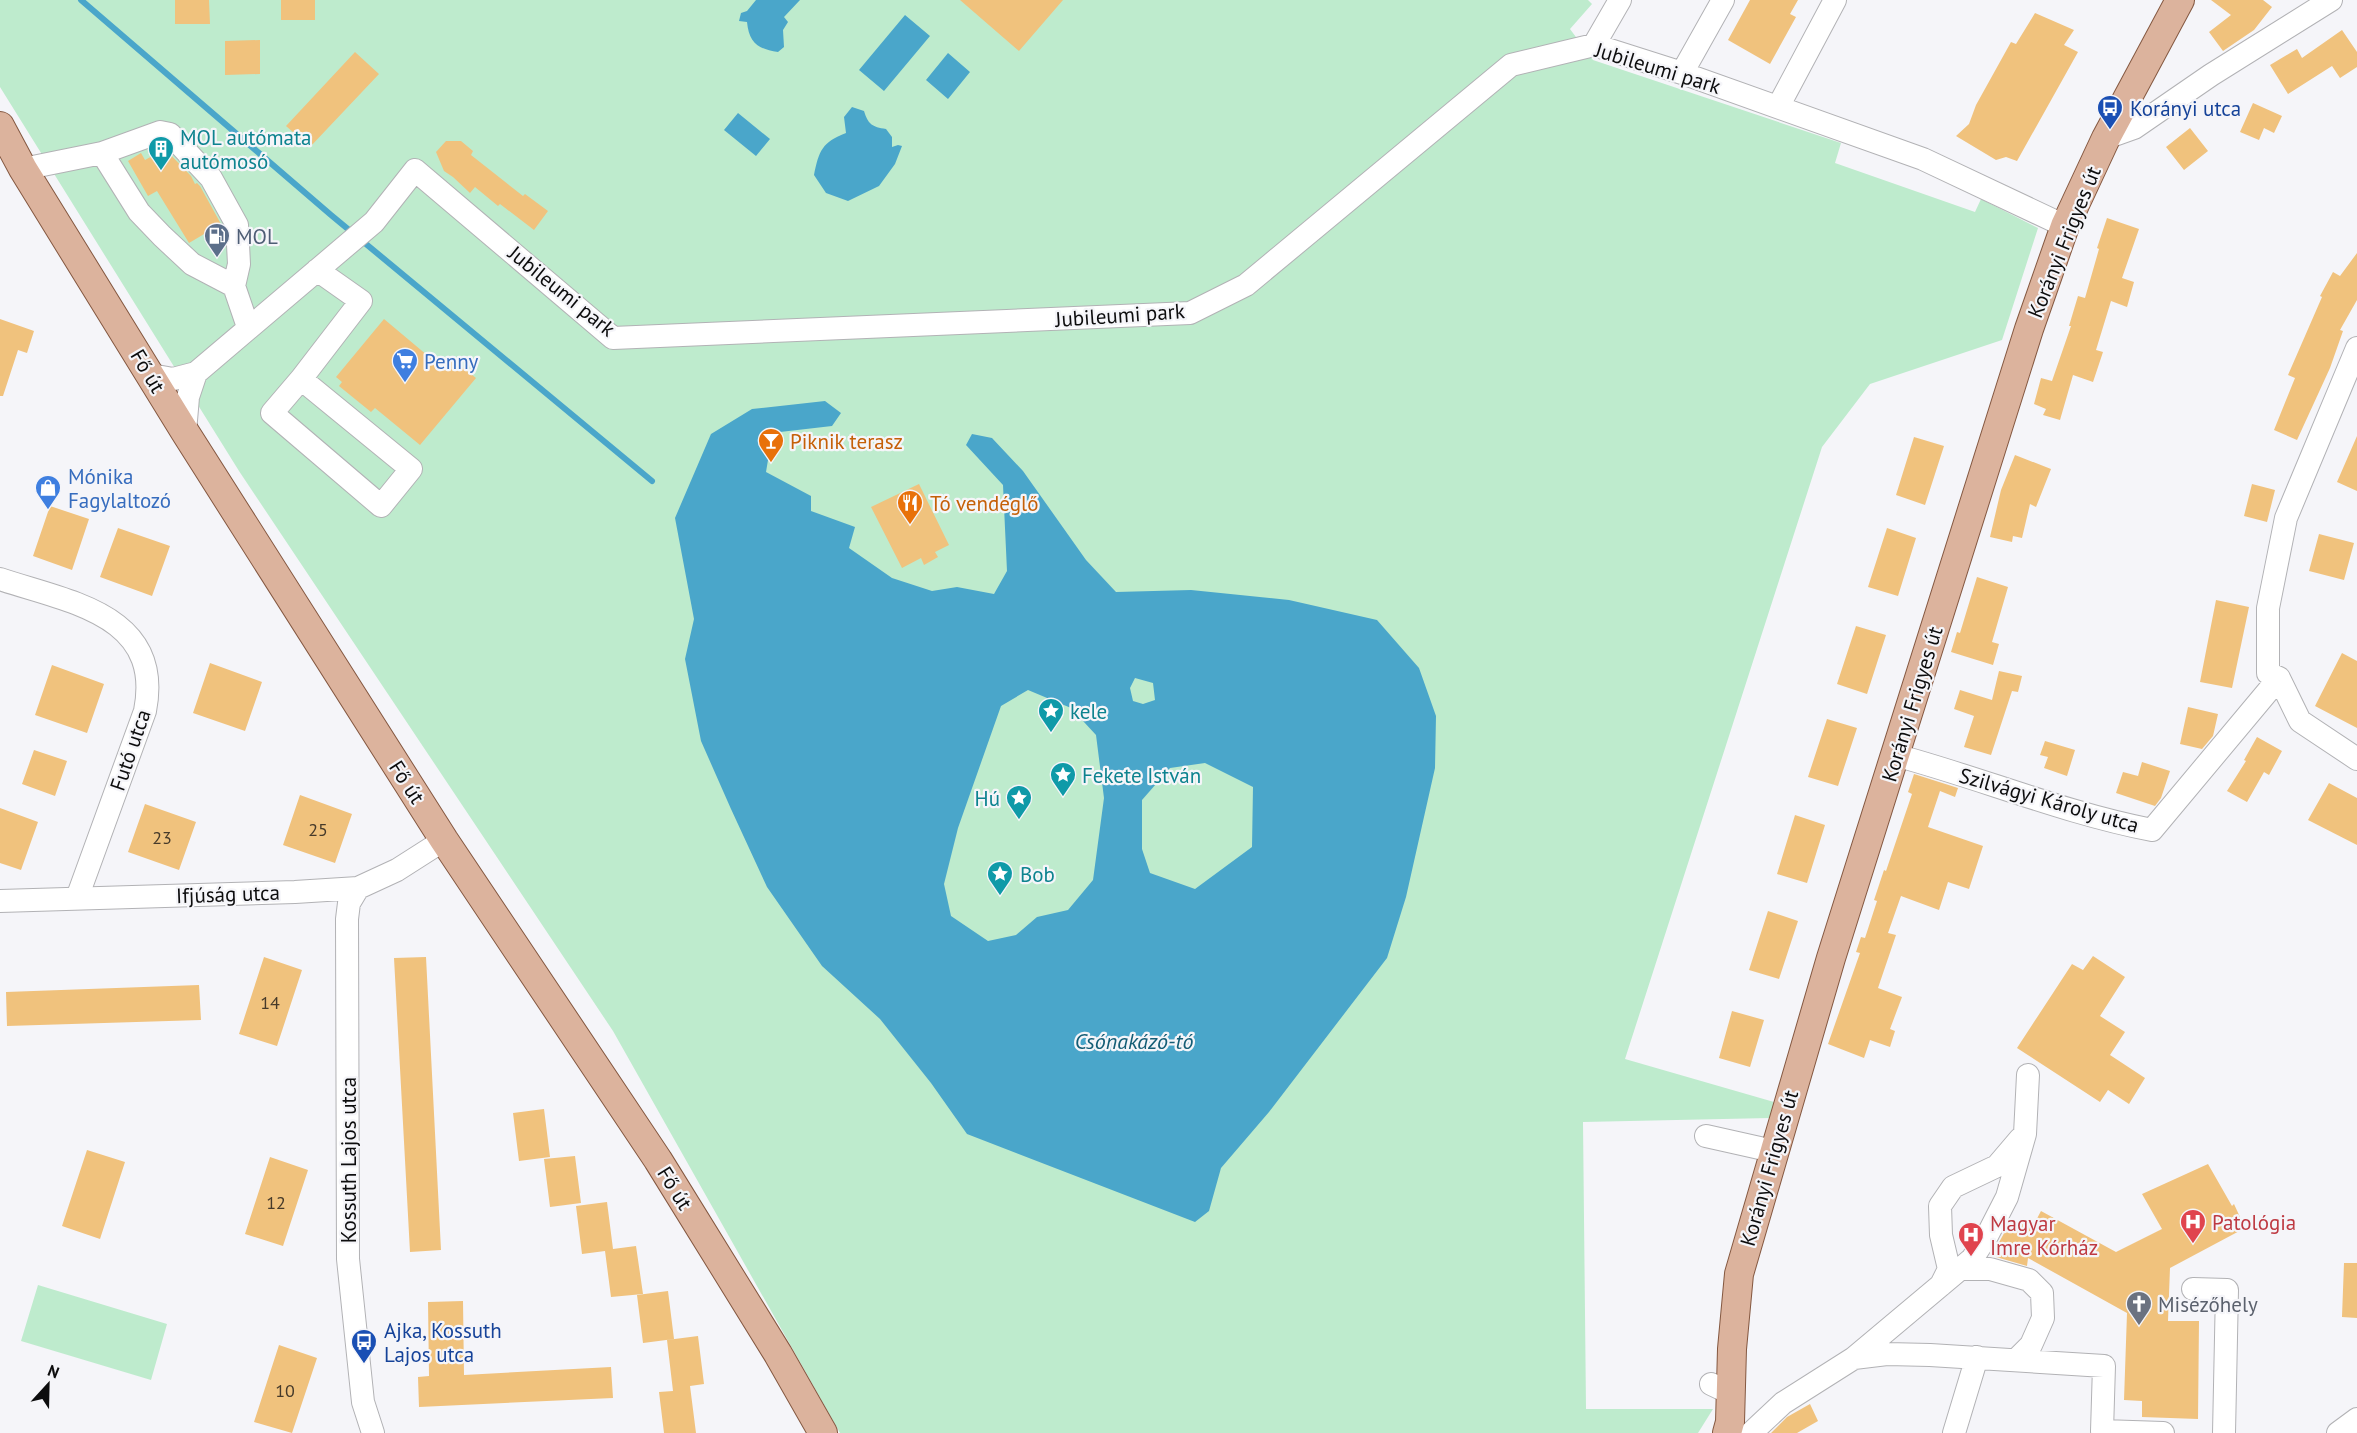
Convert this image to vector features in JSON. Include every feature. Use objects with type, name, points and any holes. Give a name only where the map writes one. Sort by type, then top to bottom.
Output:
[{"type":"main road","name":"Korányi Frigyes út","points":[[1727,1433],[1730,1422],[1721,1389],[1732,1349],[1739,1274],[1773,1151],[1895,755],[2026,341],[2065,226],[2106,138],[2180,0]]},
{"type":"main road","name":"Fő út","points":[[0,126],[23,169],[185,432],[444,840],[658,1160],[772,1345],[823,1433]]},
{"type":"street","points":[[1594,45],[1620,0]]},
{"type":"street","points":[[1682,73],[1723,0]]},
{"type":"street","points":[[1778,107],[1835,0]]},
{"type":"street","points":[[2106,138],[2134,128],[2211,75],[2331,0]]},
{"type":"street","name":"Jubileumi park","points":[[196,373],[374,222],[415,170],[613,338],[1190,313],[1246,285],[1511,65],[1594,45],[1682,73],[1923,159],[2065,226]]},
{"type":"street","points":[[23,169],[102,153],[160,132],[170,134],[212,178],[237,225],[239,264],[234,286],[248,327]]},
{"type":"street","points":[[102,153],[139,212],[162,236],[192,264],[234,286]]},
{"type":"street","points":[[301,379],[411,469],[381,506],[272,413],[361,301],[317,270]]},
{"type":"street","points":[[2357,348],[2286,518],[2268,608],[2268,673],[2279,678],[2300,721],[2357,759]]},
{"type":"street","points":[[151,375],[173,379],[196,373]]},
{"type":"street","points":[[185,432],[188,397],[196,373]]},
{"type":"street","name":"Futó utca","points":[[0,579],[102,614],[120,626],[136,644],[144,663],[149,691],[145,711],[77,898]]},
{"type":"street","name":"Szilvágyi Károly utca","points":[[1895,755],[2064,807],[2152,830],[2279,678]]},
{"type":"street","name":"Ifjúság utca","points":[[0,900],[358,888],[397,870],[444,840]]},
{"type":"street","name":"Kossuth Lajos utca","points":[[358,888],[349,903],[347,919],[348,1260],[363,1402],[373,1433]]},
{"type":"street","points":[[1751,1433],[1783,1403],[1854,1358],[1972,1259],[1988,1236],[2007,1197],[2025,1134],[2028,1076]]},
{"type":"street","points":[[1941,1285],[1949,1269],[1941,1235],[1940,1206],[1953,1187],[1997,1166],[2025,1134]]},
{"type":"street","points":[[1706,1136],[1773,1151]]},
{"type":"street","points":[[1974,1178],[2002,1187],[2007,1197]]},
{"type":"street","points":[[1960,1269],[1990,1269],[2029,1280],[2042,1293],[2043,1318],[2031,1345],[2017,1359]]},
{"type":"street","points":[[2193,1289],[2227,1290],[2224,1433]]},
{"type":"street","points":[[1917,1306],[1909,1322],[1912,1338],[1930,1355]]},
{"type":"street","points":[[1854,1358],[1887,1354],[1930,1355],[2104,1366],[2102,1431],[2163,1433]]},
{"type":"street","points":[[1954,1433],[1977,1357]]},
{"type":"street","points":[[2338,1433],[2357,1419]]},
{"type":"green space","points":[[0,0],[1588,0],[1592,4],[1570,29],[1593,60],[1841,143],[1835,163],[1975,212],[1981,199],[2038,228],[2002,340],[1870,384],[1822,447],[1625,1059],[1774,1102],[1770,1118],[1583,1122],[1586,1409],[1713,1409],[1698,1433],[840,1433],[613,1031],[239,471],[0,87]]},
{"type":"green space","points":[[38,1285],[167,1324],[151,1380],[21,1341]]},
{"type":"water","points":[[756,0],[800,0],[784,17],[788,22],[783,30],[784,47],[778,52],[756,44],[752,40],[747,22],[739,21],[741,13],[747,11]]},
{"type":"water","points":[[905,15],[930,36],[884,91],[859,70]]},
{"type":"water","points":[[948,53],[970,72],[948,99],[926,80]]},
{"type":"water","points":[[852,107],[864,111],[871,124],[886,129],[892,137],[892,147],[902,146],[895,164],[879,186],[848,201],[826,193],[814,175],[823,148],[846,133],[844,117]]},
{"type":"water","points":[[738,113],[770,139],[756,156],[724,130]]},
{"type":"water","name":"Csónakázó-tó","points":[[825,401],[841,413],[832,426],[780,432],[772,436],[766,472],[811,496],[811,511],[855,527],[849,548],[892,578],[932,591],[957,587],[994,594],[1007,571],[1003,485],[966,445],[972,434],[992,438],[1023,471],[1086,560],[1116,592],[1191,590],[1289,600],[1377,620],[1419,668],[1436,716],[1435,768],[1406,897],[1387,958],[1269,1112],[1221,1168],[1209,1211],[1195,1222],[967,1134],[931,1083],[880,1019],[822,966],[767,887],[701,741],[685,659],[694,619],[675,518],[711,434],[752,409]],"holes":[[[1135,678],[1153,683],[1155,700],[1143,704],[1133,701],[1130,688]],[[1028,690],[1071,708],[1096,735],[1104,798],[1093,880],[1068,910],[1037,917],[1016,935],[988,941],[951,916],[944,884],[958,828],[1001,706]],[[1205,763],[1253,787],[1252,847],[1195,889],[1150,873],[1142,849],[1142,800],[1170,768]]]},
{"type":"building","points":[[175,0],[209,0],[210,24],[175,24]]},
{"type":"building","points":[[281,0],[315,0],[315,20],[281,20]]},
{"type":"building","points":[[960,0],[1063,0],[1019,51]]},
{"type":"building","points":[[1750,0],[1798,0],[1790,14],[1796,17],[1770,64],[1728,40]]},
{"type":"building","points":[[2211,0],[2263,0],[2272,7],[2254,30],[2223,51],[2209,32],[2231,15]]},
{"type":"building","points":[[2035,13],[2074,30],[2064,45],[2078,52],[2017,161],[2006,157],[1996,160],[1956,136],[1969,124],[1976,105],[2011,42],[2016,44]]},
{"type":"building","points":[[2342,30],[2357,52],[2357,67],[2340,78],[2332,66],[2288,94],[2270,65],[2297,49],[2302,58]]},
{"type":"building","points":[[260,40],[260,74],[225,75],[225,41]]},
{"type":"building","points":[[355,52],[379,74],[310,147],[286,126]]},
{"type":"building","points":[[2253,103],[2282,116],[2274,133],[2264,128],[2259,140],[2240,132]]},
{"type":"building","points":[[2190,128],[2208,151],[2184,170],[2166,147]]},
{"type":"building","points":[[446,141],[461,141],[473,151],[471,155],[523,196],[525,194],[548,211],[534,230],[500,204],[498,206],[475,187],[470,193],[444,171],[436,152]]},
{"type":"building","points":[[165,149],[191,176],[195,184],[200,186],[221,224],[189,243],[157,191],[148,196],[128,161],[141,153],[145,160]]},
{"type":"building","points":[[2107,218],[2139,229],[2122,278],[2134,282],[2127,307],[2111,301],[2096,350],[2103,352],[2093,382],[2073,375],[2060,420],[2043,415],[2046,409],[2034,404],[2041,378],[2052,381],[2071,326],[2069,326],[2078,296],[2085,298]]},
{"type":"building","points":[[2357,253],[2357,300],[2340,330],[2343,331],[2330,368],[2297,440],[2274,430],[2295,378],[2288,375],[2322,297],[2320,296],[2333,272],[2340,276]]},
{"type":"building","points":[[0,319],[34,331],[27,353],[18,350],[3,396],[0,396]]},
{"type":"building","name":"Penny","points":[[384,319],[440,366],[448,356],[476,378],[420,445],[375,408],[371,412],[339,386],[342,382],[336,377]]},
{"type":"building","points":[[2357,436],[2357,491],[2337,482]]},
{"type":"building","points":[[1914,437],[1944,446],[1925,505],[1896,495]]},
{"type":"building","points":[[2015,455],[2051,469],[2036,507],[2030,504],[2022,538],[2013,536],[2012,542],[1990,537],[2001,490]]},
{"type":"building","name":"Tó vendéglő","points":[[919,484],[949,545],[935,552],[938,557],[924,565],[921,558],[902,568],[871,507]]},
{"type":"building","points":[[2252,484],[2275,490],[2267,522],[2244,516]]},
{"type":"building","points":[[50,506],[89,519],[72,570],[33,556]]},
{"type":"building","points":[[118,528],[170,546],[152,596],[100,577]]},
{"type":"building","points":[[1887,528],[1916,538],[1898,596],[1868,587]]},
{"type":"building","points":[[2319,534],[2354,543],[2344,580],[2309,571]]},
{"type":"building","points":[[1977,577],[2008,587],[1992,642],[1999,644],[1993,665],[1951,652],[1957,632],[1960,633]]},
{"type":"building","points":[[2216,600],[2249,607],[2232,688],[2200,682]]},
{"type":"building","points":[[1856,626],[1886,635],[1867,694],[1837,684]]},
{"type":"building","points":[[2342,653],[2357,661],[2357,728],[2315,706]]},
{"type":"building","points":[[210,663],[262,682],[245,731],[193,713]]},
{"type":"building","points":[[52,665],[104,684],[87,733],[35,715]]},
{"type":"building","points":[[1999,671],[2022,676],[2018,692],[2012,691],[1991,755],[1964,747],[1974,716],[1954,709],[1960,690],[1992,700]]},
{"type":"building","points":[[2188,707],[2218,714],[2213,736],[2202,749],[2180,744]]},
{"type":"building","points":[[1827,719],[1857,728],[1838,786],[1808,777]]},
{"type":"building","points":[[2257,737],[2282,751],[2269,775],[2264,772],[2247,802],[2227,791],[2246,761],[2244,760]]},
{"type":"building","points":[[2045,741],[2075,750],[2067,776],[2044,768],[2048,757],[2040,755]]},
{"type":"building","points":[[34,750],[67,761],[55,796],[22,784]]},
{"type":"building","points":[[2142,762],[2170,771],[2161,798],[2155,806],[2116,793],[2123,772],[2138,776]]},
{"type":"building","points":[[1914,774],[1958,788],[1955,797],[1940,791],[1928,827],[1983,846],[1969,889],[1948,882],[1939,910],[1901,896],[1888,933],[1896,935],[1878,988],[1902,997],[1890,1029],[1895,1031],[1890,1047],[1870,1040],[1864,1058],[1828,1044],[1860,953],[1856,952],[1861,937],[1865,938],[1877,901],[1874,900],[1912,794],[1908,792]]},
{"type":"building","points":[[2329,783],[2357,798],[2357,845],[2308,820]]},
{"type":"building","points":[[300,795],[352,814],[335,863],[283,845]]},
{"type":"building","points":[[145,804],[196,822],[179,870],[128,852]]},
{"type":"building","points":[[0,808],[38,822],[21,870],[0,863]]},
{"type":"building","points":[[1795,815],[1825,825],[1807,883],[1777,874]]},
{"type":"building","points":[[1768,911],[1798,921],[1779,979],[1749,970]]},
{"type":"building","points":[[2093,956],[2125,977],[2100,1016],[2125,1032],[2110,1055],[2145,1078],[2129,1104],[2108,1090],[2100,1102],[2017,1048],[2072,964],[2083,970]]},
{"type":"building","points":[[264,957],[302,970],[277,1046],[239,1034]]},
{"type":"building","points":[[426,957],[441,1250],[410,1252],[394,958]]},
{"type":"building","points":[[199,985],[201,1020],[7,1026],[6,992]]},
{"type":"building","points":[[1732,1011],[1764,1020],[1750,1067],[1719,1058]]},
{"type":"building","points":[[544,1109],[550,1157],[519,1161],[513,1113]]},
{"type":"building","points":[[87,1150],[125,1162],[100,1239],[62,1226]]},
{"type":"building","points":[[575,1156],[581,1203],[550,1207],[544,1159]]},
{"type":"building","points":[[270,1157],[308,1170],[283,1246],[245,1234]]},
{"type":"building","points":[[2208,1164],[2232,1206],[2234,1204],[2245,1228],[2170,1268],[2168,1321],[2199,1321],[2198,1419],[2142,1417],[2142,1401],[2124,1400],[2127,1313],[2028,1258],[2027,1266],[1996,1257],[1997,1246],[2008,1226],[2015,1227],[2020,1220],[2033,1226],[2041,1211],[2116,1252],[2162,1229],[2142,1194]]},
{"type":"building","points":[[607,1202],[613,1249],[636,1246],[643,1294],[611,1297],[605,1251],[582,1254],[576,1206]]},
{"type":"building","points":[[2344,1263],[2357,1263],[2357,1318],[2342,1317]]},
{"type":"building","points":[[668,1291],[674,1339],[643,1343],[637,1295]]},
{"type":"building","points":[[463,1301],[464,1375],[611,1367],[613,1398],[419,1407],[418,1377],[429,1376],[428,1302]]},
{"type":"building","points":[[698,1336],[704,1384],[690,1386],[696,1433],[664,1433],[659,1392],[673,1391],[667,1340]]},
{"type":"building","points":[[279,1345],[317,1358],[292,1433],[254,1422]]},
{"type":"building","points":[[1810,1404],[1818,1421],[1797,1433],[1771,1433],[1787,1417]]},
{"type":"waterway","points":[[81,0],[331,215],[652,481]]},
{"type":"place","name":"Korányi utca","points":[[2110,131]]},
{"type":"place","name":"MOL autómata autómosó","points":[[161,172]]},
{"type":"place","name":"MOL","points":[[217,259]]},
{"type":"place","name":"Penny","points":[[405,384]]},
{"type":"place","name":"Piknik terasz","points":[[771,464]]},
{"type":"place","name":"Mónika Fagylaltozó","points":[[48,511]]},
{"type":"place","name":"Tó vendéglő","points":[[910,526]]},
{"type":"place","name":"kele","points":[[1051,734]]},
{"type":"place","name":"Fekete István","points":[[1063,798]]},
{"type":"place","name":"Hú","points":[[1019,821]]},
{"type":"place","name":"Bob","points":[[1000,897]]},
{"type":"place","name":"Patológia","points":[[2193,1245]]},
{"type":"place","name":"Magyar Imre Kórház","points":[[1971,1258]]},
{"type":"place","name":"Misézőhely","points":[[2139,1327]]},
{"type":"place","name":"Ajka, Kossuth Lajos utca","points":[[364,1365]]}]
